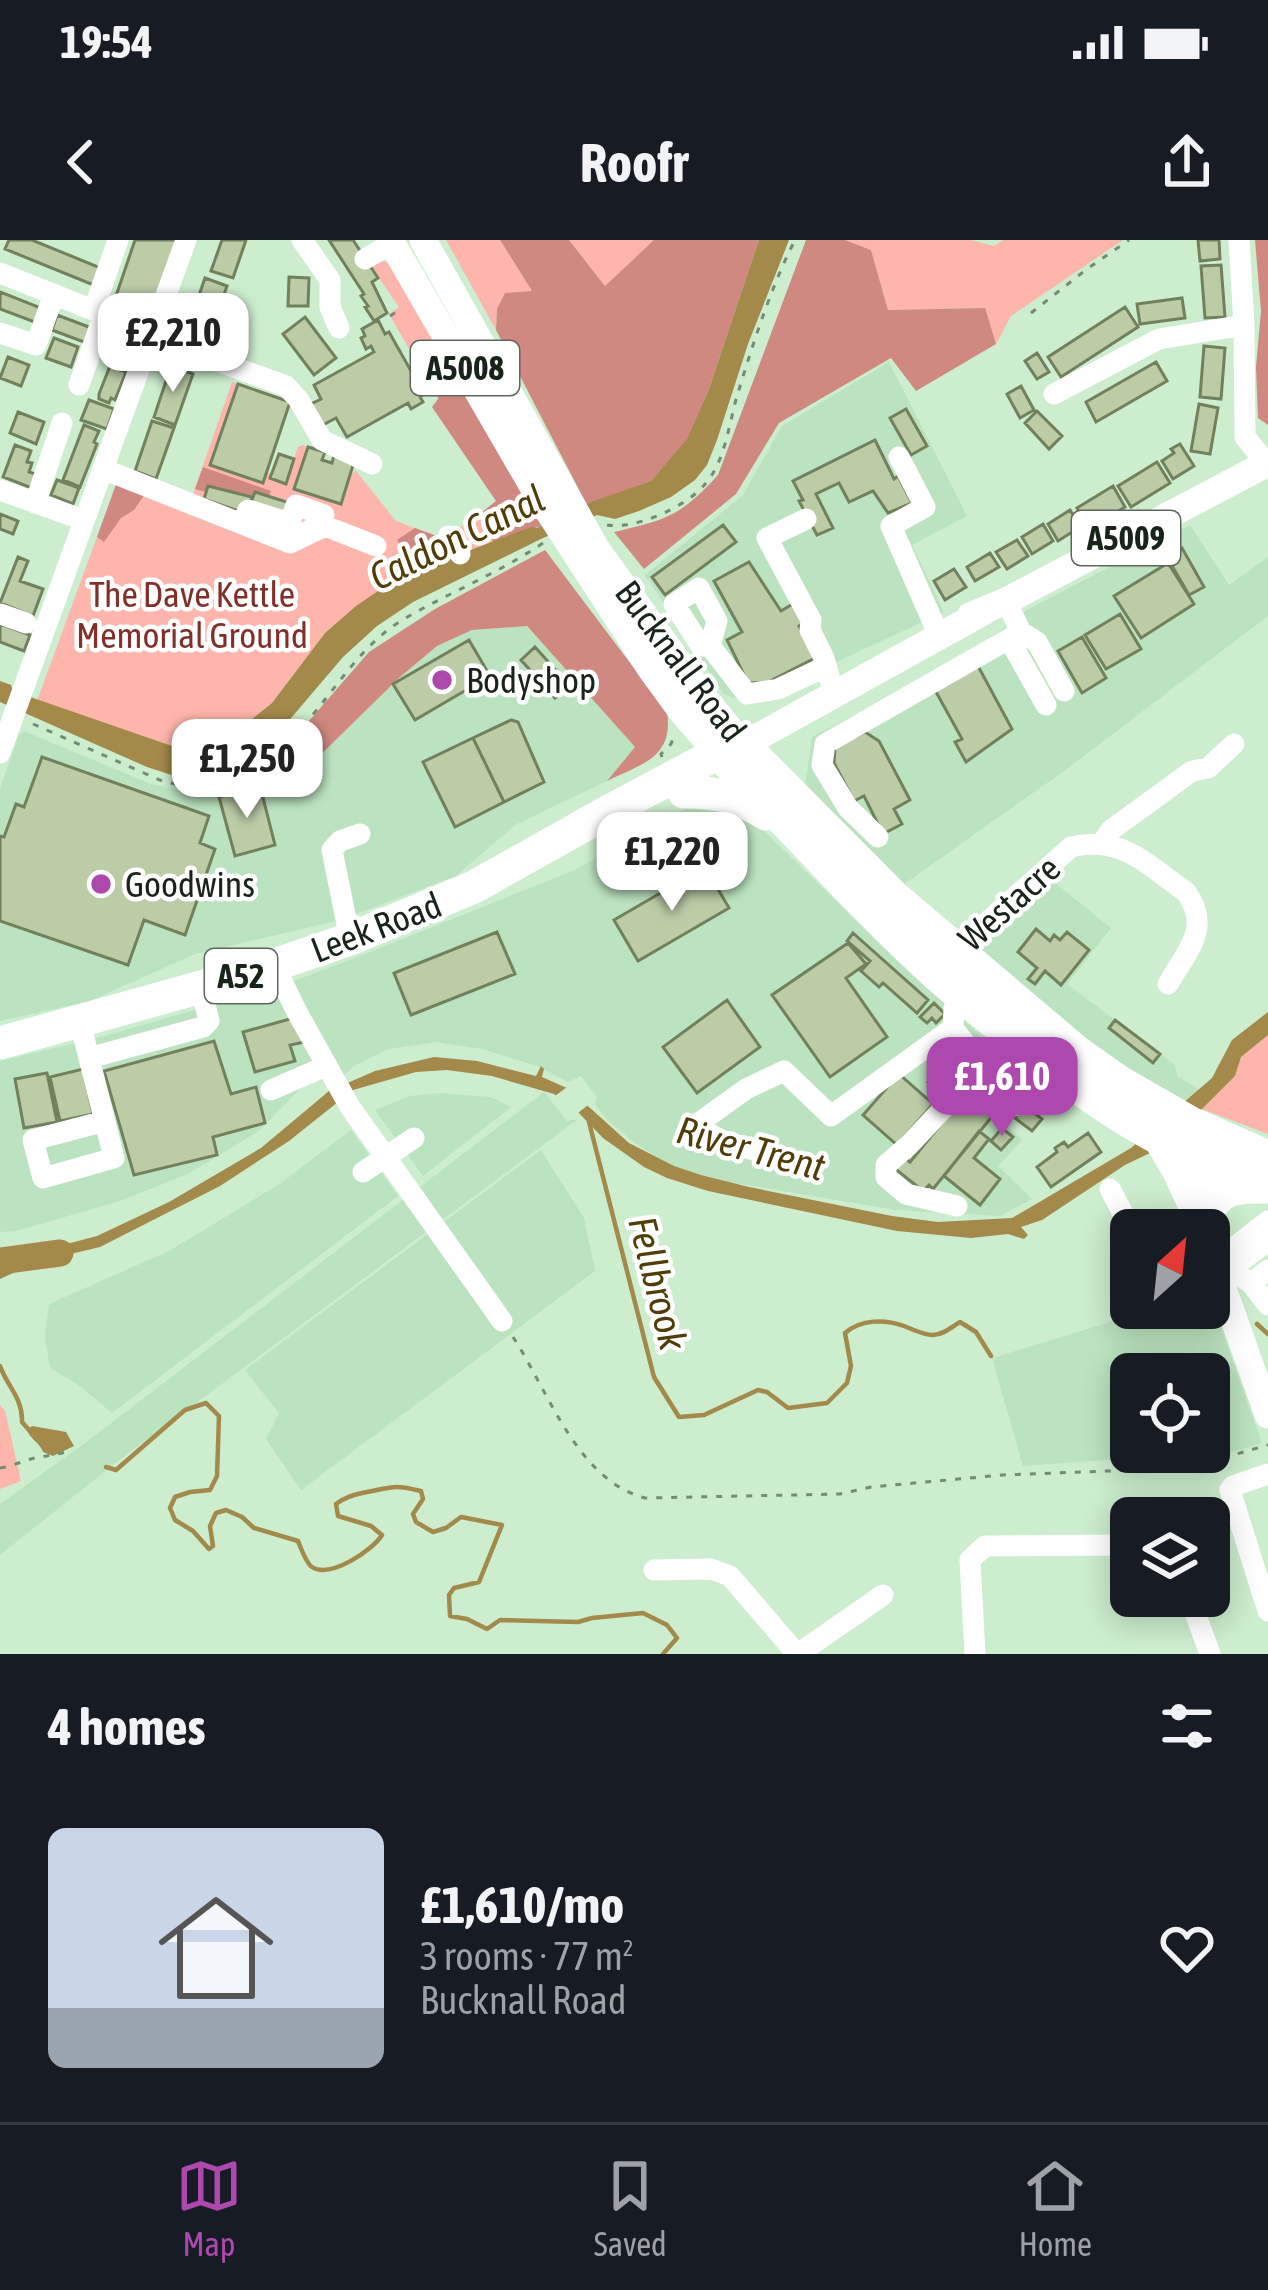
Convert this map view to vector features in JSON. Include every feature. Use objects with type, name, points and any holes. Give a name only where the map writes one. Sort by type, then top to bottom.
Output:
[{"type":"highway","name":"Leek Road","points":[[0,1043],[274,965],[474,887],[530,871],[684,792],[731,748]]},
{"type":"highway","points":[[474,887],[514,845],[731,748],[797,836]]},
{"type":"highway","name":"Bucknall Road","points":[[731,748],[855,855],[883,904],[945,961],[966,999],[1073,1085],[1191,1140]]},
{"type":"highway","points":[[684,792],[730,795],[797,836]]},
{"type":"highway","name":"Bucknall Road","points":[[797,836],[855,855]]},
{"type":"highway","name":"Bucknall Road","points":[[966,999],[1047,1028],[1191,1140]]},
{"type":"highway","points":[[1191,1140],[1268,1186]]},
{"type":"main road","name":"A5008","points":[[423,240],[550,493]]},
{"type":"main road","name":"A5008","points":[[391,242],[550,493]]},
{"type":"main road","name":"A5009","points":[[731,748],[828,682],[996,606],[1268,464]]},
{"type":"main road","name":"Bucknall Road","points":[[550,493],[593,544],[650,668],[731,748]]},
{"type":"main road","name":"A5009","points":[[731,748],[903,678],[996,606]]},
{"type":"main road","points":[[1185,1192],[1194,1171],[1191,1140]]},
{"type":"main road","points":[[1191,1140],[1185,1192],[1193,1209]]},
{"type":"main road","points":[[1191,1140],[1207,1177],[1204,1209]]},
{"type":"main road","points":[[1212,1209],[1225,1195],[1268,1186]]},
{"type":"main road","points":[[1230,1299],[1268,1415]]},
{"type":"street","points":[[79,385],[118,240]]},
{"type":"street","points":[[1,745],[18,717],[23,688],[186,240]]},
{"type":"street","points":[[302,240],[348,269]]},
{"type":"street","points":[[1239,240],[1245,437],[1268,464]]},
{"type":"street","points":[[339,328],[329,307],[348,269],[391,242]]},
{"type":"street","points":[[0,273],[286,386],[322,440],[372,464]]},
{"type":"street","points":[[0,333],[36,345],[54,294]]},
{"type":"street","points":[[1054,394],[1159,339],[1244,326]]},
{"type":"street","points":[[35,503],[62,423]]},
{"type":"street","points":[[899,457],[925,507],[891,526],[938,634]]},
{"type":"street","points":[[103,469],[290,543],[325,526],[376,546]]},
{"type":"street","points":[[0,490],[84,520]]},
{"type":"street","points":[[710,646],[747,694],[828,682],[824,658],[810,630],[811,620],[767,538],[806,519]]},
{"type":"street","points":[[996,606],[1046,706]]},
{"type":"street","points":[[0,614],[26,623]]},
{"type":"street","points":[[855,855],[848,808],[822,765],[825,744],[1015,636],[1037,642],[1064,691]]},
{"type":"street","points":[[1102,843],[1111,830],[1192,771],[1208,768],[1234,745]]},
{"type":"street","points":[[350,939],[332,850],[340,841],[360,834]]},
{"type":"street","name":"Westacre","points":[[945,961],[1071,848],[1094,842],[1118,846],[1186,892],[1200,914],[1198,931],[1168,984]]},
{"type":"street","points":[[274,965],[350,1107],[502,1321]]},
{"type":"street","points":[[89,1058],[203,1027],[208,1014],[201,988]]},
{"type":"street","points":[[966,999],[982,1066],[1015,1106]]},
{"type":"street","points":[[811,1167],[720,1140],[696,1125],[746,1089],[784,1072],[831,1116],[879,1084],[966,999]]},
{"type":"street","points":[[80,1022],[105,1121]]},
{"type":"street","points":[[957,1206],[906,1194],[886,1177],[886,1165],[982,1066]]},
{"type":"street","points":[[271,1090],[329,1071]]},
{"type":"street","points":[[363,1172],[414,1138]]},
{"type":"street","points":[[1110,1189],[1121,1209]]},
{"type":"street","points":[[1230,1252],[1268,1221]]},
{"type":"street","points":[[1230,1260],[1268,1241]]},
{"type":"street","points":[[1230,1268],[1260,1277],[1268,1305]]},
{"type":"street","points":[[1268,1474],[1230,1490],[1268,1612]]},
{"type":"street","points":[[976,1654],[970,1560],[985,1546],[1110,1545]]},
{"type":"street","points":[[669,1576],[711,1569],[730,1576],[798,1654],[883,1595]]},
{"type":"street","points":[[1197,1617],[1210,1654]]},
{"type":"path","points":[[593,544],[618,527],[653,518],[706,484],[720,458],[753,346],[795,240]]},
{"type":"path","points":[[1031,313],[1129,240]]},
{"type":"path","points":[[390,316],[401,309]]},
{"type":"path","points":[[411,352],[423,346]]},
{"type":"path","points":[[18,717],[162,781],[181,786],[219,782],[277,750],[302,727],[349,667],[403,620],[511,565],[546,541]]},
{"type":"path","points":[[502,1321],[592,1467],[619,1487],[645,1498],[840,1495],[871,1487],[1002,1475],[1187,1468],[1268,1445]]},
{"type":"path","points":[[0,1468],[72,1450]]},
{"type":"shaded area","points":[[500,240],[569,240],[605,286],[654,240],[759,240],[687,440],[651,481],[587,505],[496,330],[497,309],[505,293],[532,291]]},
{"type":"shaded area","points":[[759,240],[789,240],[717,440],[695,480],[639,511],[615,519],[597,515],[543,538],[413,602],[343,657],[269,744],[236,765],[184,779],[0,702],[0,681],[13,691],[172,746],[225,741],[272,703],[325,633],[397,578],[651,481],[687,439],[709,389]]},
{"type":"shaded area","points":[[806,240],[845,240],[871,250],[888,310],[985,308],[996,344],[916,391],[891,358],[779,423],[736,494],[644,569],[614,532],[672,514],[718,475]]},
{"type":"shaded area","points":[[1255,240],[1268,240],[1268,425],[1258,418],[1261,311]]},
{"type":"shaded area","points":[[889,362],[967,516],[912,545],[944,612],[765,695],[733,698],[723,693],[645,575],[743,495],[782,426]]},
{"type":"shaded area","points":[[455,372],[547,524],[493,542],[482,512],[496,501],[432,407],[441,378]]},
{"type":"shaded area","points":[[203,467],[271,491],[269,496],[255,492],[252,497],[209,486],[206,492],[195,489]]},
{"type":"shaded area","points":[[118,479],[147,491],[104,542],[97,537]]},
{"type":"shaded area","points":[[1190,525],[1229,585],[1268,557],[1268,616],[1064,771],[904,884],[805,785],[812,737],[961,660],[1027,610]]},
{"type":"shaded area","points":[[415,528],[442,538],[443,551],[456,555],[397,578],[392,571],[409,556],[397,540]]},
{"type":"shaded area","points":[[545,550],[667,712],[665,740],[652,757],[607,781],[635,747],[527,626],[472,630],[437,646],[303,772],[300,764],[265,775],[263,769],[369,652],[435,609]]},
{"type":"shaded area","points":[[526,626],[635,747],[607,781],[515,825],[456,876],[340,920],[195,954],[90,1001],[0,1021],[0,789],[24,731],[151,784],[195,794],[263,769],[266,775],[309,786],[303,772],[437,646],[472,630]]},
{"type":"shaded area","points":[[694,804],[755,822],[1026,1082],[997,1116],[1022,1140],[998,1166],[1032,1199],[1000,1216],[896,1210],[729,1182],[673,1167],[635,1143],[609,1122],[581,1076],[568,1082],[537,1066],[482,1049],[436,1042],[388,1049],[343,1076],[305,1084],[259,1131],[188,1174],[120,1201],[0,1232],[0,1061],[291,982],[575,870]]},
{"type":"shaded area","points":[[1053,881],[1111,928],[1067,984],[1175,1065],[1177,1076],[1200,1090],[1188,1101],[1146,1083],[1080,1038],[985,955],[979,944],[983,935]]},
{"type":"shaded area","points":[[1268,1012],[1268,1035],[1241,1057],[1235,1076],[1202,1109],[1150,1153],[1042,1220],[1021,1227],[1028,1235],[1024,1239],[1008,1234],[971,1238],[897,1231],[708,1191],[644,1167],[554,1094],[492,1076],[447,1070],[416,1072],[353,1090],[289,1141],[220,1186],[100,1247],[37,1262],[0,1279],[0,1269],[40,1251],[97,1236],[169,1202],[261,1148],[329,1091],[375,1071],[434,1057],[477,1061],[536,1076],[541,1066],[542,1077],[569,1089],[629,1143],[701,1175],[892,1216],[938,1222],[1012,1218],[1131,1148],[1212,1078],[1232,1040]]},
{"type":"shaded area","points":[[544,1092],[567,1121],[578,1119],[118,1461],[0,1555],[0,1504]]},
{"type":"shaded area","points":[[410,1096],[491,1097],[511,1107],[423,1176],[375,1110]]},
{"type":"shaded area","points":[[351,1130],[398,1196],[112,1413],[50,1368],[45,1338],[49,1304],[171,1250],[281,1183]]},
{"type":"shaded area","points":[[541,1150],[584,1218],[595,1271],[301,1490],[266,1439],[279,1413],[245,1370]]},
{"type":"shaded area","points":[[1110,1322],[1110,1329],[1221,1329],[1230,1353],[1110,1353],[1110,1460],[1023,1466],[992,1358]]},
{"type":"shaded area","points":[[1230,1353],[1262,1443],[1230,1452]]},
{"type":"shaded area","points":[[32,1426],[66,1432],[74,1446],[53,1456],[43,1452],[27,1430]]},
{"type":"green space","points":[[446,240],[500,240],[532,291],[497,309],[496,330]]},
{"type":"green space","points":[[569,240],[654,240],[605,286]]},
{"type":"green space","points":[[845,240],[971,240],[994,246],[1003,240],[1123,240],[1011,316],[996,344],[984,308],[888,310],[871,250]]},
{"type":"green space","points":[[368,262],[391,263],[455,372],[441,378],[438,399],[389,314],[399,307]]},
{"type":"green space","name":"The Dave Kettle Memorial Ground","points":[[232,382],[238,384],[211,465],[262,483],[266,472],[285,483],[298,447],[303,445],[308,447],[295,489],[340,504],[350,474],[356,471],[396,521],[444,539],[482,512],[493,542],[398,578],[325,633],[272,703],[225,741],[172,746],[37,701],[120,474],[192,497]]},
{"type":"green space","points":[[1268,1035],[1268,1134],[1202,1109],[1235,1076],[1241,1057]]},
{"type":"green space","points":[[0,1405],[21,1481],[0,1489]]},
{"type":"pier","points":[[571,1084],[592,1102],[574,1116],[551,1099]]},
{"type":"building","points":[[9,240],[32,240],[103,269],[96,286],[5,249]]},
{"type":"building","points":[[135,240],[177,240],[152,315],[115,299]]},
{"type":"building","points":[[222,240],[246,240],[233,278],[211,271]]},
{"type":"building","points":[[329,240],[353,240],[378,278],[372,282],[387,313],[374,321],[364,294]]},
{"type":"building","points":[[1198,240],[1219,240],[1220,259],[1200,261]]},
{"type":"building","points":[[1221,265],[1225,317],[1205,318],[1201,266]]},
{"type":"building","points":[[289,277],[309,278],[308,306],[288,306]]},
{"type":"building","points":[[205,278],[227,286],[208,341],[186,333]]},
{"type":"building","points":[[0,292],[46,310],[40,324],[0,309]]},
{"type":"building","points":[[1182,298],[1185,318],[1140,324],[1137,304]]},
{"type":"building","points":[[1125,307],[1138,327],[1061,377],[1048,357]]},
{"type":"building","points":[[57,315],[97,330],[92,345],[52,330]]},
{"type":"building","points":[[305,317],[336,358],[314,375],[283,334]]},
{"type":"building","points":[[378,320],[424,394],[423,402],[411,409],[408,403],[347,437],[336,418],[321,426],[309,405],[321,399],[314,385],[374,352],[371,346],[366,349],[362,329]]},
{"type":"building","points":[[111,336],[138,347],[129,368],[113,362],[116,354],[106,350]]},
{"type":"building","points":[[54,338],[78,347],[71,367],[46,358]]},
{"type":"building","points":[[1204,346],[1225,348],[1221,399],[1200,397]]},
{"type":"building","points":[[1037,353],[1049,372],[1037,379],[1025,361]]},
{"type":"building","points":[[8,357],[29,365],[21,386],[0,378]]},
{"type":"building","points":[[1156,362],[1167,381],[1096,422],[1086,402]]},
{"type":"building","points":[[110,366],[126,372],[115,400],[109,403],[99,399],[99,394]]},
{"type":"building","points":[[171,366],[193,374],[175,425],[154,417]]},
{"type":"building","points":[[238,384],[290,402],[263,483],[210,465]]},
{"type":"building","points":[[1021,386],[1034,410],[1020,418],[1007,394]]},
{"type":"building","points":[[89,400],[114,409],[107,429],[81,420]]},
{"type":"building","points":[[1199,404],[1218,408],[1210,454],[1191,451]]},
{"type":"building","points":[[906,409],[927,446],[911,455],[890,418]]},
{"type":"building","points":[[1037,411],[1062,436],[1049,449],[1025,423]]},
{"type":"building","points":[[18,412],[44,422],[36,444],[10,433]]},
{"type":"building","points":[[152,421],[174,428],[156,479],[135,471]]},
{"type":"building","points":[[84,425],[99,431],[80,487],[63,480]]},
{"type":"building","points":[[875,440],[912,503],[888,513],[873,491],[849,502],[839,483],[816,494],[833,528],[817,535],[793,481]]},
{"type":"building","points":[[1180,444],[1194,466],[1173,479],[1162,461]]},
{"type":"building","points":[[15,445],[31,451],[29,472],[42,476],[37,490],[3,477]]},
{"type":"building","points":[[308,447],[325,452],[322,460],[332,463],[334,455],[354,462],[341,504],[294,489]]},
{"type":"building","points":[[279,454],[294,459],[286,484],[270,478]]},
{"type":"building","points":[[1157,462],[1170,483],[1131,507],[1118,486]]},
{"type":"building","points":[[57,480],[79,488],[73,504],[51,495]]},
{"type":"building","points":[[208,486],[252,497],[247,514],[204,499]]},
{"type":"building","points":[[1113,486],[1125,507],[1089,529],[1077,508]]},
{"type":"building","points":[[255,492],[296,505],[290,523],[248,510]]},
{"type":"building","points":[[1070,510],[1080,527],[1058,541],[1048,524]]},
{"type":"building","points":[[0,514],[18,521],[13,534],[0,529]]},
{"type":"building","points":[[1043,524],[1053,541],[1032,554],[1022,537]]},
{"type":"building","name":"Bodyshop","points":[[723,525],[736,542],[665,595],[652,577]]},
{"type":"building","points":[[1017,540],[1028,556],[1007,569],[996,552]]},
{"type":"building","points":[[1182,548],[1204,587],[1189,595],[1167,557]]},
{"type":"building","points":[[990,553],[999,567],[975,581],[967,567]]},
{"type":"building","points":[[18,557],[28,561],[20,581],[43,589],[33,616],[0,603]]},
{"type":"building","points":[[749,562],[781,611],[796,602],[806,622],[799,626],[815,658],[768,682],[748,683],[727,640],[742,632],[714,581]]},
{"type":"building","points":[[1168,563],[1194,604],[1141,638],[1114,596]]},
{"type":"building","points":[[954,569],[966,587],[945,600],[934,581]]},
{"type":"building","points":[[1120,614],[1141,649],[1106,669],[1085,635]]},
{"type":"building","points":[[0,624],[30,635],[24,651],[0,642]]},
{"type":"building","points":[[1082,637],[1106,678],[1082,693],[1058,651]]},
{"type":"building","name":"Bodyshop","points":[[469,640],[490,676],[415,720],[393,684]]},
{"type":"building","points":[[535,647],[569,685],[555,698],[521,660]]},
{"type":"building","points":[[978,666],[1012,729],[966,762],[955,742],[962,739],[935,690]]},
{"type":"building","points":[[511,720],[518,722],[544,782],[504,802],[473,738]]},
{"type":"building","points":[[865,732],[879,741],[910,800],[894,809],[902,824],[883,834],[864,796],[854,801],[834,763],[835,747]]},
{"type":"building","points":[[473,738],[504,802],[455,827],[423,762]]},
{"type":"building","name":"Goodwins","points":[[42,757],[209,816],[200,843],[215,849],[185,935],[144,920],[128,965],[0,921],[0,836],[4,837],[16,804],[24,807]]},
{"type":"building","name":"Goodwins","points":[[260,786],[275,845],[235,856],[219,797]]},
{"type":"building","points":[[705,867],[729,908],[638,961],[614,920]]},
{"type":"building","points":[[1036,929],[1050,941],[1054,935],[1060,940],[1067,932],[1089,950],[1061,985],[1045,971],[1035,984],[1028,979],[1037,968],[1018,952]]},
{"type":"building","points":[[497,932],[515,974],[411,1015],[394,973]]},
{"type":"building","points":[[853,933],[928,1000],[917,1013],[883,983],[879,987],[861,971],[870,961],[847,941]]},
{"type":"building","points":[[848,943],[866,964],[846,978],[887,1037],[830,1077],[772,995]]},
{"type":"building","points":[[727,1000],[760,1047],[697,1093],[663,1047]]},
{"type":"building","points":[[934,1003],[945,1014],[936,1023],[932,1018],[927,1023],[920,1017]]},
{"type":"building","points":[[297,1017],[304,1042],[290,1045],[295,1061],[255,1072],[243,1032]]},
{"type":"building","points":[[1115,1020],[1160,1054],[1153,1063],[1109,1028]]},
{"type":"building","points":[[214,1041],[231,1094],[256,1087],[265,1123],[213,1137],[217,1155],[134,1175],[104,1071]]},
{"type":"building","points":[[958,1050],[971,1062],[942,1094],[928,1082]]},
{"type":"building","points":[[83,1069],[93,1114],[60,1121],[50,1077]]},
{"type":"building","points":[[47,1073],[57,1122],[24,1128],[15,1079]]},
{"type":"building","points":[[899,1074],[933,1104],[897,1145],[863,1115]]},
{"type":"building","points":[[972,1086],[999,1108],[933,1189],[929,1185],[923,1191],[894,1168],[903,1156],[910,1162]]},
{"type":"building","points":[[1025,1106],[1042,1119],[1032,1131],[1015,1118]]},
{"type":"building","points":[[1002,1128],[1013,1137],[1001,1150],[991,1141]]},
{"type":"building","points":[[979,1131],[989,1139],[974,1158],[1000,1179],[980,1205],[944,1176]]},
{"type":"building","points":[[1088,1133],[1101,1152],[1051,1187],[1037,1167],[1064,1142],[1068,1147]]},
{"type":"waterway","name":"Fellbrook","points":[[589,1122],[654,1377],[679,1417],[704,1415],[758,1390],[788,1408],[827,1403],[847,1383],[851,1366],[845,1333],[866,1323],[889,1322],[933,1335],[960,1322],[976,1332],[991,1356]]},
{"type":"waterway","name":"River Trent","points":[[0,1261],[60,1253]]},
{"type":"waterway","name":"Fellbrook","points":[[1257,1324],[1268,1334]]},
{"type":"waterway","points":[[0,1366],[30,1431]]},
{"type":"waterway","points":[[106,1467],[116,1470],[185,1410],[206,1403],[219,1416],[217,1476],[210,1490],[175,1497],[170,1508],[175,1520],[209,1549],[213,1546],[210,1526],[216,1513],[226,1510],[254,1528],[298,1541],[312,1567],[340,1566],[361,1555],[382,1535],[371,1526],[338,1516],[336,1504],[382,1489],[421,1491],[423,1499],[413,1514],[416,1522],[433,1532],[461,1517],[502,1525],[479,1582],[454,1588],[449,1595],[450,1616],[487,1629],[500,1620],[578,1622],[643,1613],[667,1625],[677,1638],[663,1654]]},
{"type":"place","name":"Bodyshop","points":[[442,680]]},
{"type":"place","name":"Goodwins","points":[[101,884]]},
{"type":"water label","name":"Caldon Canal","points":[[457,537]]}]
